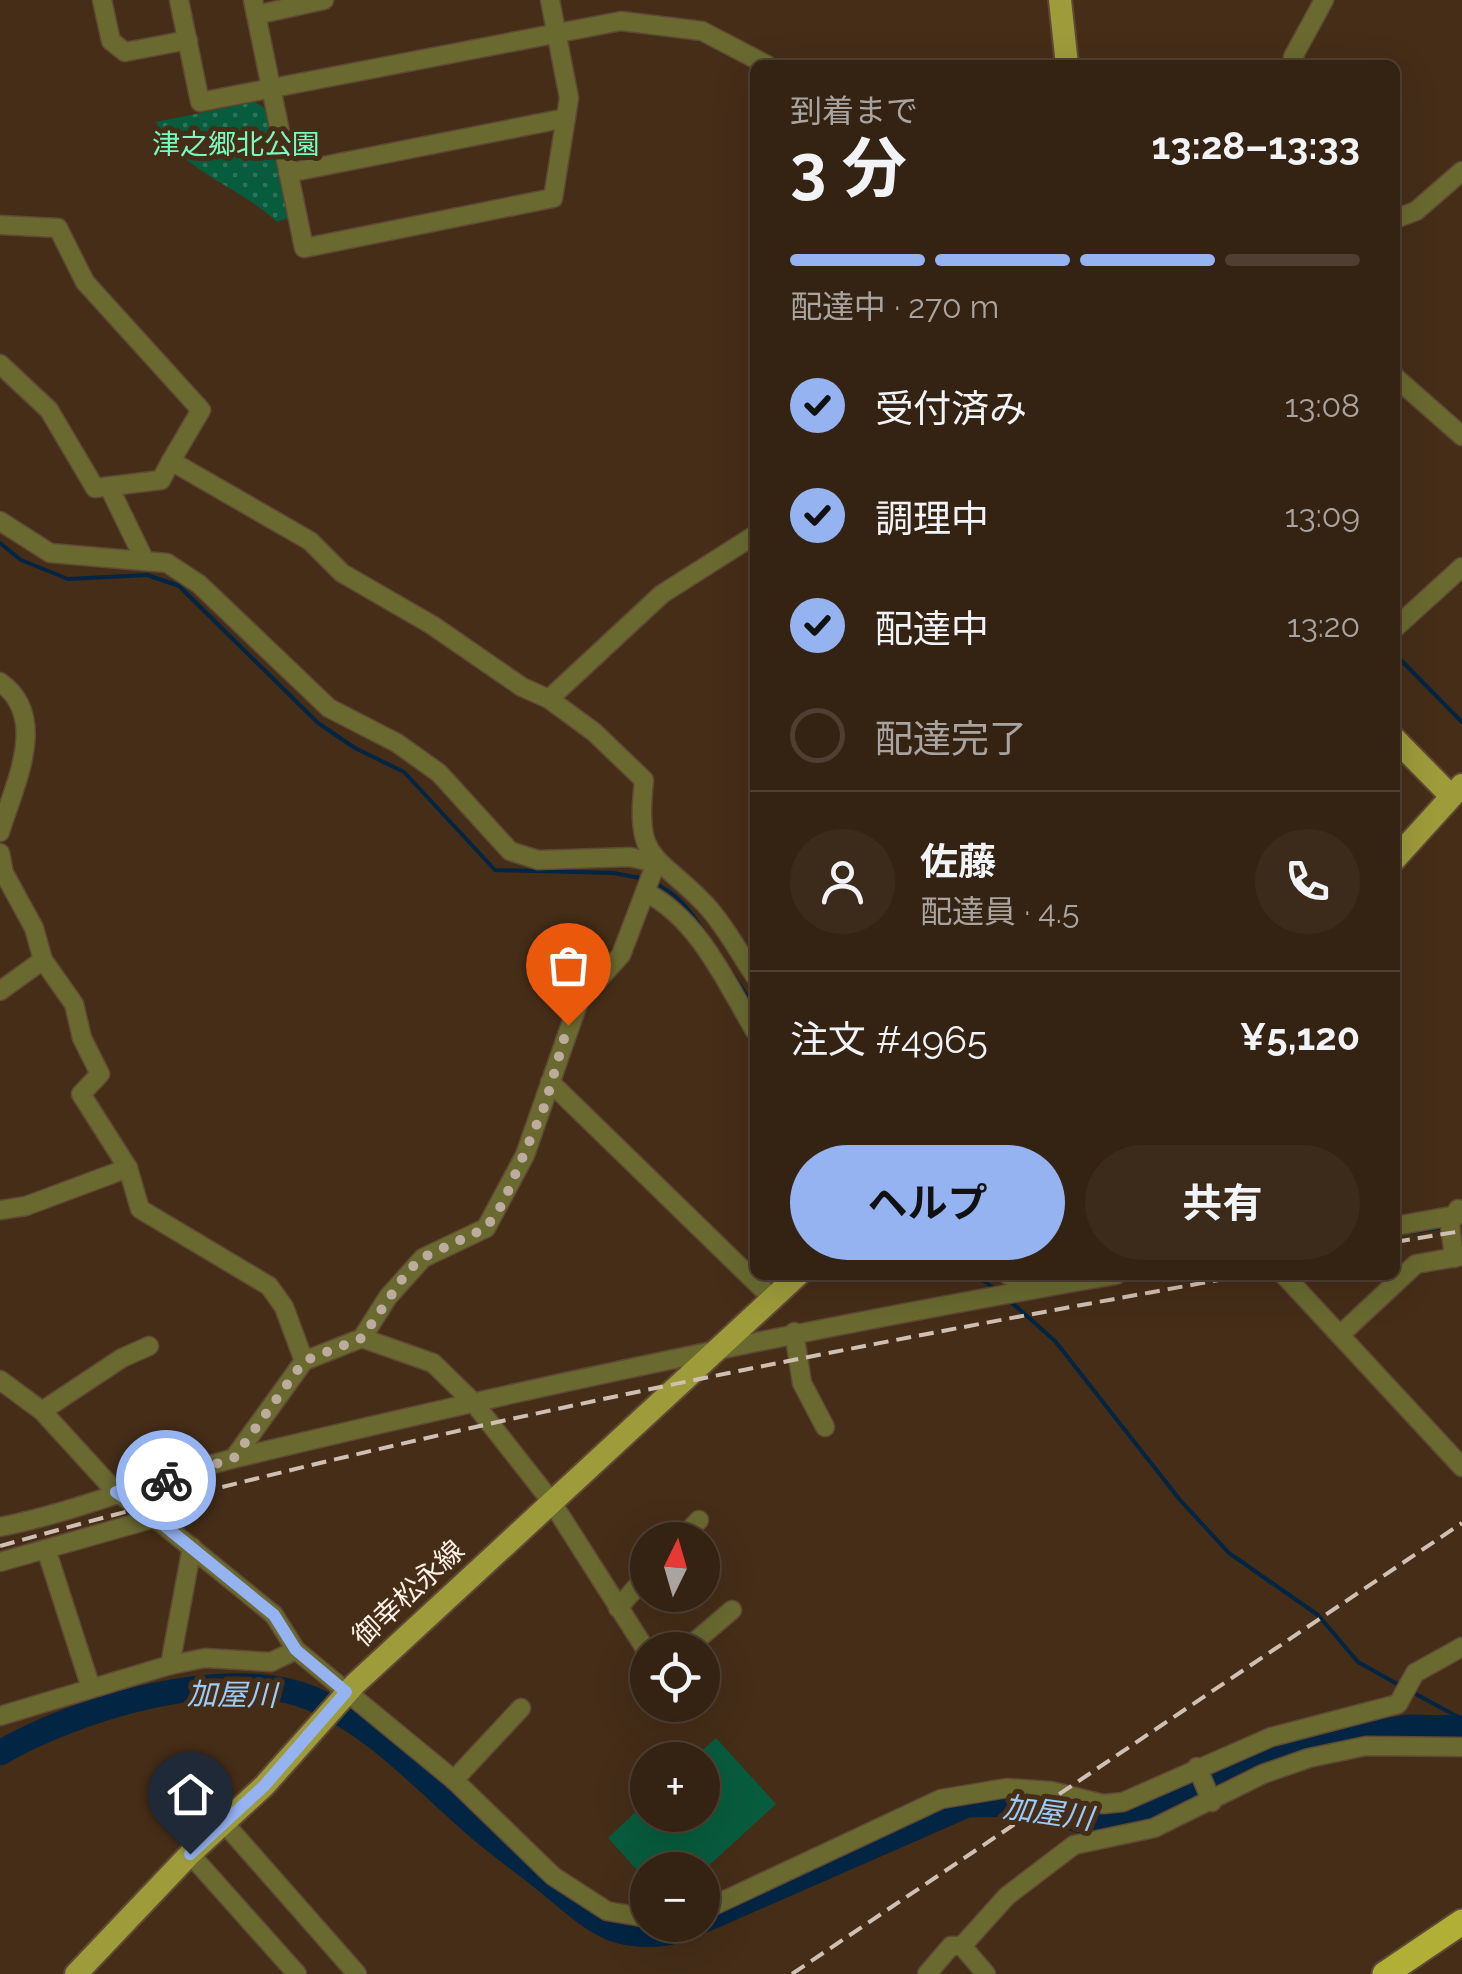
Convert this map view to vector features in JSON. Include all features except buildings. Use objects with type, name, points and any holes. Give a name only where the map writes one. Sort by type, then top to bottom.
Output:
[{"type":"highway","points":[[1384,1974],[1462,1922]]},
{"type":"highway","points":[[1412,1974],[1462,1940]]},
{"type":"main road","points":[[1060,0],[1066,60]]},
{"type":"main road","points":[[1400,743],[1458,794],[1400,854]]},
{"type":"main road","name":"御幸松永線","points":[[76,1974],[190,1854],[225,1824],[336,1704],[793,1280]]},
{"type":"street","points":[[102,0],[111,41],[125,52],[188,40]]},
{"type":"street","points":[[179,0],[200,102],[620,20],[702,31],[757,60]]},
{"type":"street","points":[[324,0],[254,7],[304,248],[553,198],[569,98],[550,0]]},
{"type":"street","points":[[1294,60],[1324,0]]},
{"type":"street","points":[[288,173],[566,118]]},
{"type":"street","points":[[1400,217],[1416,211],[1462,172]]},
{"type":"street","points":[[0,225],[58,228],[85,282],[201,410],[161,480],[95,488],[49,410],[0,364]]},
{"type":"street","points":[[1400,381],[1462,436]]},
{"type":"street","points":[[171,461],[310,541],[342,573],[432,625],[594,732],[644,780],[640,821],[644,843],[656,863],[708,907],[750,970]]},
{"type":"street","points":[[110,489],[144,559]]},
{"type":"street","points":[[0,522],[50,552],[167,563],[199,584],[329,708],[397,743],[439,772],[510,852],[538,860],[630,857],[656,863]]},
{"type":"street","points":[[549,699],[662,594],[750,539]]},
{"type":"street","points":[[1400,623],[1462,567]]},
{"type":"street","points":[[0,682],[20,703],[27,718],[26,743],[0,832]]},
{"type":"street","points":[[0,853],[4,873],[34,928],[43,960],[74,1004],[88,1054],[100,1074],[81,1094],[128,1168],[140,1209],[269,1286],[284,1307],[304,1361]]},
{"type":"street","points":[[234,1458],[304,1361],[362,1338],[407,1272],[422,1258],[486,1228],[525,1155],[578,1001],[621,955],[656,863]]},
{"type":"street","points":[[644,892],[666,903],[684,921],[750,1022]]},
{"type":"street","points":[[0,991],[43,960]]},
{"type":"street","points":[[726,981],[750,971]]},
{"type":"street","points":[[550,1082],[750,1277]]},
{"type":"street","points":[[0,1210],[26,1206],[128,1168]]},
{"type":"street","points":[[1400,1225],[1455,1217],[1458,1257],[1416,1264],[1400,1279]]},
{"type":"street","points":[[753,1280],[774,1300]]},
{"type":"street","points":[[2,1524],[234,1458],[474,1402],[794,1332],[991,1298],[1011,1284],[1034,1289],[1087,1280]]},
{"type":"street","points":[[1289,1280],[1462,1467]]},
{"type":"street","points":[[1341,1334],[1399,1280]]},
{"type":"street","points":[[794,1332],[802,1384],[826,1426]]},
{"type":"street","points":[[362,1338],[432,1362],[474,1402],[551,1502],[634,1632]]},
{"type":"street","points":[[42,1411],[122,1358],[149,1346]]},
{"type":"street","points":[[0,1380],[42,1411],[116,1492],[192,1546],[274,1615],[336,1704],[454,1780],[553,1876],[606,1911],[630,1915]]},
{"type":"street","points":[[0,1562],[155,1518]]},
{"type":"street","points":[[170,1665],[192,1546]]},
{"type":"street","points":[[46,1549],[92,1688]]},
{"type":"street","points":[[618,1608],[630,1594]]},
{"type":"street","points":[[706,1632],[732,1610]]},
{"type":"street","points":[[720,1903],[940,1799],[1008,1788],[1051,1790],[1104,1804],[1153,1792],[1271,1737],[1398,1704],[1415,1673],[1462,1648]]},
{"type":"street","points":[[1,1712],[170,1665],[205,1658],[271,1662],[296,1650]]},
{"type":"street","points":[[454,1780],[521,1708]]},
{"type":"street","points":[[927,1974],[951,1946],[962,1946],[1007,1896],[1074,1845],[1154,1828],[1263,1774],[1309,1758],[1366,1746],[1462,1747]]},
{"type":"street","points":[[1198,1770],[1211,1800]]},
{"type":"street","points":[[225,1824],[357,1974]]},
{"type":"street","points":[[190,1854],[297,1974]]},
{"type":"street","points":[[962,1946],[986,1974]]},
{"type":"green space","name":"津之郷北公園","points":[[255,102],[269,111],[288,218],[277,222],[178,153],[156,122]]},
{"type":"green space","points":[[720,1742],[776,1804],[720,1855],[720,1852],[630,1852],[630,1862],[608,1838],[630,1817],[630,1832],[720,1832]]},
{"type":"waterway","points":[[0,543],[21,560],[68,579],[147,575],[179,586],[318,723],[355,748],[404,772],[495,870],[614,873],[645,879]]},
{"type":"waterway","points":[[1400,659],[1462,722]]},
{"type":"waterway","points":[[654,883],[679,899],[709,939]]},
{"type":"waterway","points":[[731,972],[750,1000]]},
{"type":"waterway","points":[[1410,1232],[1445,1227]]},
{"type":"waterway","points":[[983,1280],[996,1290]]},
{"type":"waterway","points":[[1011,1302],[1055,1341],[1180,1500],[1229,1553],[1318,1615],[1358,1662],[1399,1685]]},
{"type":"waterway","name":"加屋川","points":[[0,1753],[110,1707],[196,1688],[278,1689],[313,1699],[359,1725],[488,1836],[581,1909],[600,1922],[630,1933]]},
{"type":"waterway","points":[[1412,1692],[1462,1719]]},
{"type":"waterway","name":"加屋川","points":[[720,1913],[967,1805],[1018,1804],[1093,1824],[1125,1819],[1274,1756],[1322,1741],[1408,1727],[1462,1728]]},
{"type":"railway","points":[[1400,1241],[1462,1231]]},
{"type":"railway","points":[[0,1546],[154,1504],[464,1429],[776,1363],[1220,1280]]},
{"type":"railway","points":[[792,1974],[1462,1523]]},
{"type":"way so far","points":[[166,1480],[234,1458],[304,1361],[362,1338],[388,1296],[422,1258],[486,1228],[503,1203],[525,1155],[545,1105],[568,1025]]},
{"type":"route","points":[[166,1480],[116,1492],[192,1546],[274,1615],[296,1650],[346,1692],[264,1786],[190,1854]]}]
